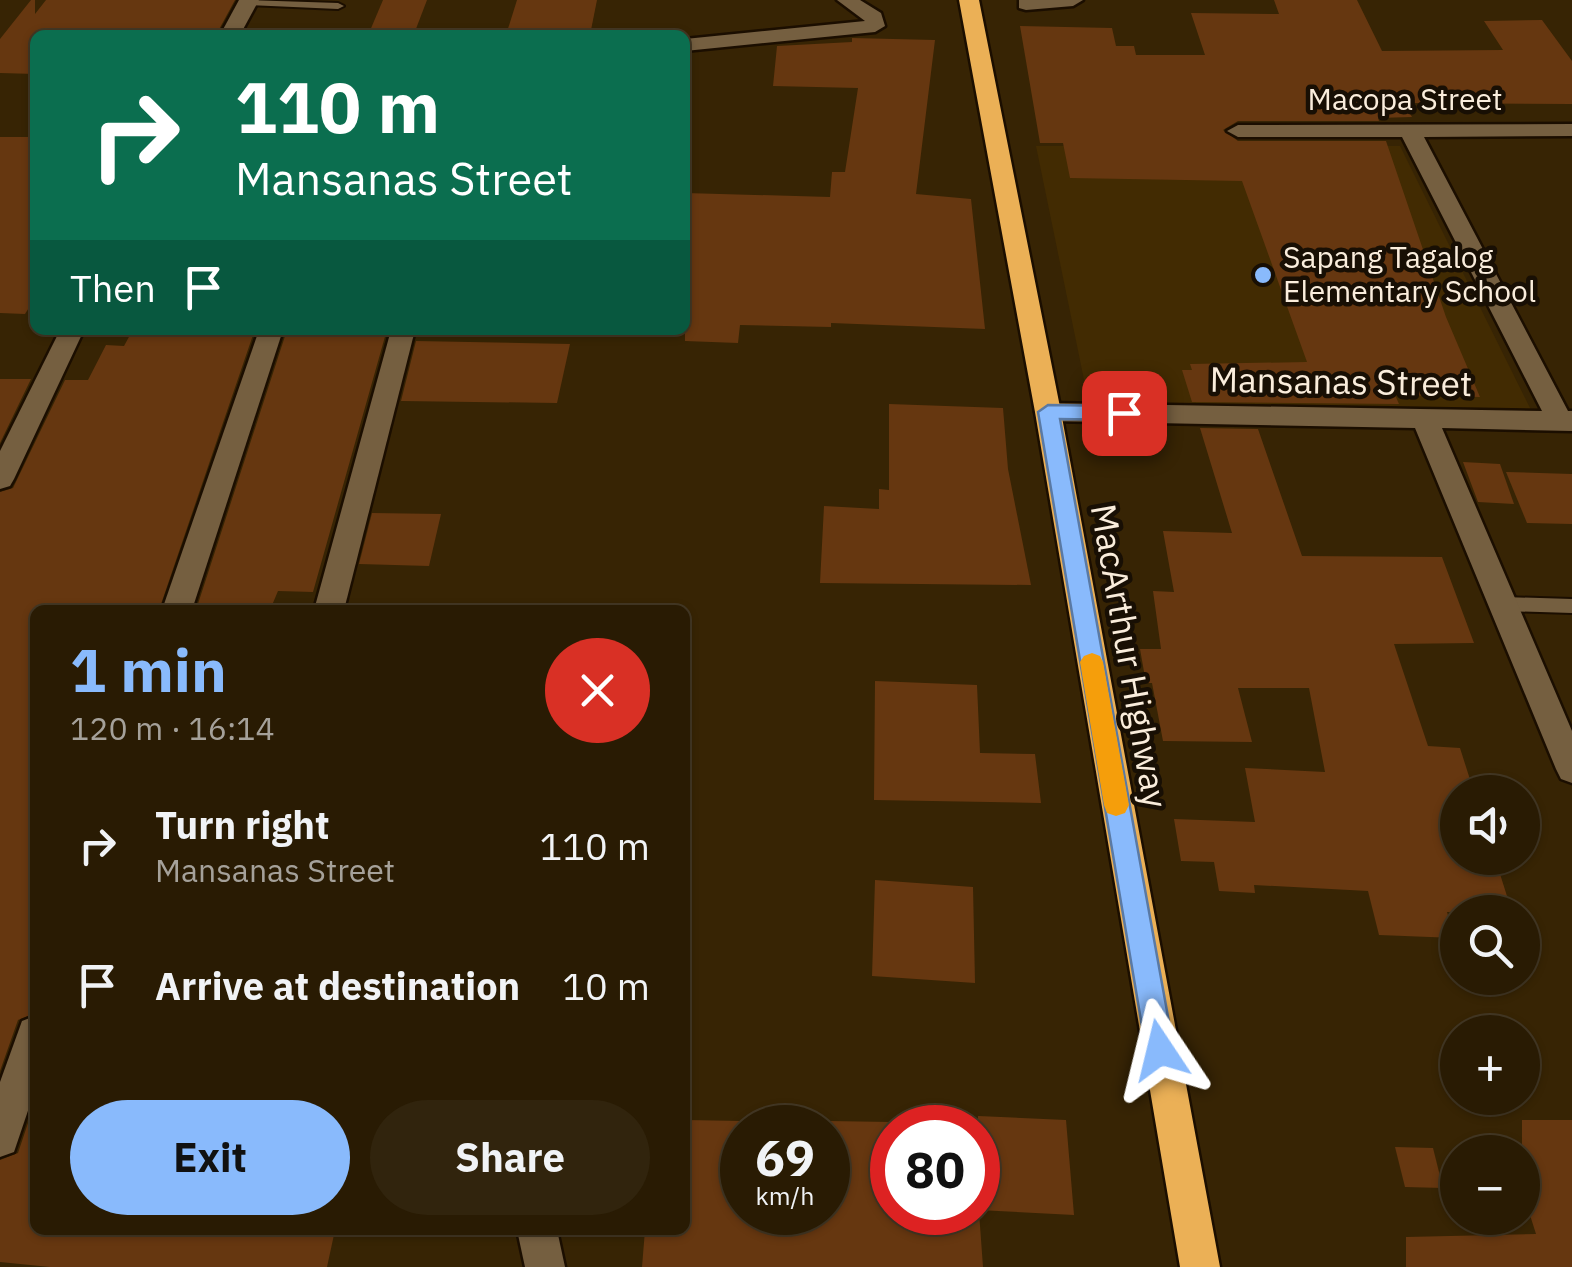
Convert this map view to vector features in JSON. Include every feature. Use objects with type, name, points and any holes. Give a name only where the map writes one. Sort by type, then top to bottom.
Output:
[{"type":"highway","name":"MacArthur Highway","points":[[970,0],[1048,412],[1200,1267]]},
{"type":"street","points":[[690,44],[875,26],[874,17],[847,0]]},
{"type":"street","points":[[1026,4],[1073,0]]},
{"type":"street","points":[[233,30],[248,1]]},
{"type":"street","points":[[1410,130],[1566,421]]},
{"type":"street","name":"Macopa Street","points":[[1238,131],[1572,130]]},
{"type":"street","points":[[0,479],[70,335]]},
{"type":"street","points":[[179,605],[269,335]]},
{"type":"street","points":[[330,605],[402,335]]},
{"type":"street","name":"Mansanas Street","points":[[1048,412],[1566,421]]},
{"type":"street","points":[[1425,419],[1572,769]]},
{"type":"street","points":[[0,1138],[30,1049]]},
{"type":"street","points":[[538,1235],[545,1267]]},
{"type":"lane","points":[[248,1],[338,6]]},
{"type":"lane","points":[[1503,604],[1572,606]]},
{"type":"shaded area","name":"Sapang Tagalog Elementary School","points":[[1036,146],[1400,146],[1533,414],[1089,404]]},
{"type":"building","points":[[31,0],[35,0],[35,14],[46,0],[235,0],[219,30],[30,30],[30,74],[0,73],[0,39]]},
{"type":"building","points":[[383,0],[427,0],[416,30],[370,30]]},
{"type":"building","points":[[517,0],[597,0],[591,30],[508,30]]},
{"type":"building","points":[[1274,0],[1357,0],[1382,51],[1503,50],[1484,21],[1542,20],[1572,61],[1572,104],[1404,103],[1412,117],[1378,118],[1379,121],[1238,121],[1223,130],[1238,141],[1386,141],[1446,317],[1480,397],[1395,395],[1399,404],[1192,402],[1182,370],[1192,370],[1190,364],[1307,362],[1242,181],[1070,178],[1063,143],[1040,143],[1020,26],[1112,28],[1116,46],[1134,46],[1136,55],[1205,55],[1191,13],[1279,14]]},
{"type":"building","points":[[852,38],[935,40],[916,194],[971,199],[985,329],[831,323],[831,327],[740,325],[738,343],[685,341],[685,335],[690,335],[690,193],[830,197],[832,172],[845,172],[858,88],[773,86],[777,46],[852,42]]},
{"type":"building","points":[[0,137],[30,137],[30,306],[25,314],[0,313]]},
{"type":"building","points":[[130,335],[253,335],[161,605],[30,605],[30,1015],[18,1020],[0,1071],[0,492],[13,488],[65,380],[88,380],[106,345],[124,346]]},
{"type":"building","points":[[285,335],[385,335],[313,592],[278,591],[272,605],[198,605]]},
{"type":"building","points":[[416,341],[570,344],[557,403],[401,401]]},
{"type":"building","points":[[0,379],[31,379],[0,443]]},
{"type":"building","points":[[889,404],[1003,408],[1008,469],[1031,585],[820,583],[824,506],[879,509],[879,489],[889,490]]},
{"type":"building","points":[[1200,428],[1258,429],[1302,556],[1442,557],[1474,643],[1394,644],[1428,746],[1460,748],[1469,775],[1440,775],[1440,875],[1500,875],[1507,895],[1440,895],[1440,937],[1379,935],[1368,891],[1254,885],[1255,893],[1219,891],[1214,862],[1181,861],[1174,819],[1255,822],[1245,768],[1325,772],[1309,688],[1238,688],[1252,742],[1163,741],[1152,683],[1146,683],[1140,649],[1161,649],[1153,591],[1174,592],[1163,531],[1232,533]]},
{"type":"building","points":[[1463,462],[1500,464],[1514,504],[1478,502]]},
{"type":"building","points":[[1506,472],[1572,474],[1572,524],[1527,523]]},
{"type":"building","points":[[372,513],[441,514],[429,566],[359,564]]},
{"type":"building","points":[[875,681],[977,685],[980,753],[1035,754],[1041,803],[874,800]]},
{"type":"building","points":[[875,880],[973,887],[975,983],[872,976]]},
{"type":"building","points":[[30,1117],[30,1235],[334,1235],[327,1267],[50,1267],[0,1262],[0,1160],[18,1153]]},
{"type":"building","points":[[1000,1117],[1066,1120],[1074,1215],[1000,1211]]},
{"type":"building","points":[[690,1120],[720,1121],[720,1235],[850,1235],[850,1121],[870,1122],[870,1235],[981,1235],[983,1267],[642,1267],[645,1235],[690,1235]]},
{"type":"building","points":[[1522,1120],[1572,1120],[1572,1267],[1406,1267],[1406,1237],[1540,1235],[1540,1135],[1522,1135]]},
{"type":"building","points":[[1395,1147],[1433,1148],[1440,1188],[1405,1187]]},
{"type":"slow traffic","points":[[1092,662],[1116,805]]},
{"type":"place","name":"Sapang Tagalog Elementary School","points":[[1263,275]]},
{"type":"route","points":[[1124,413],[1048,412],[1160,1050]]}]
